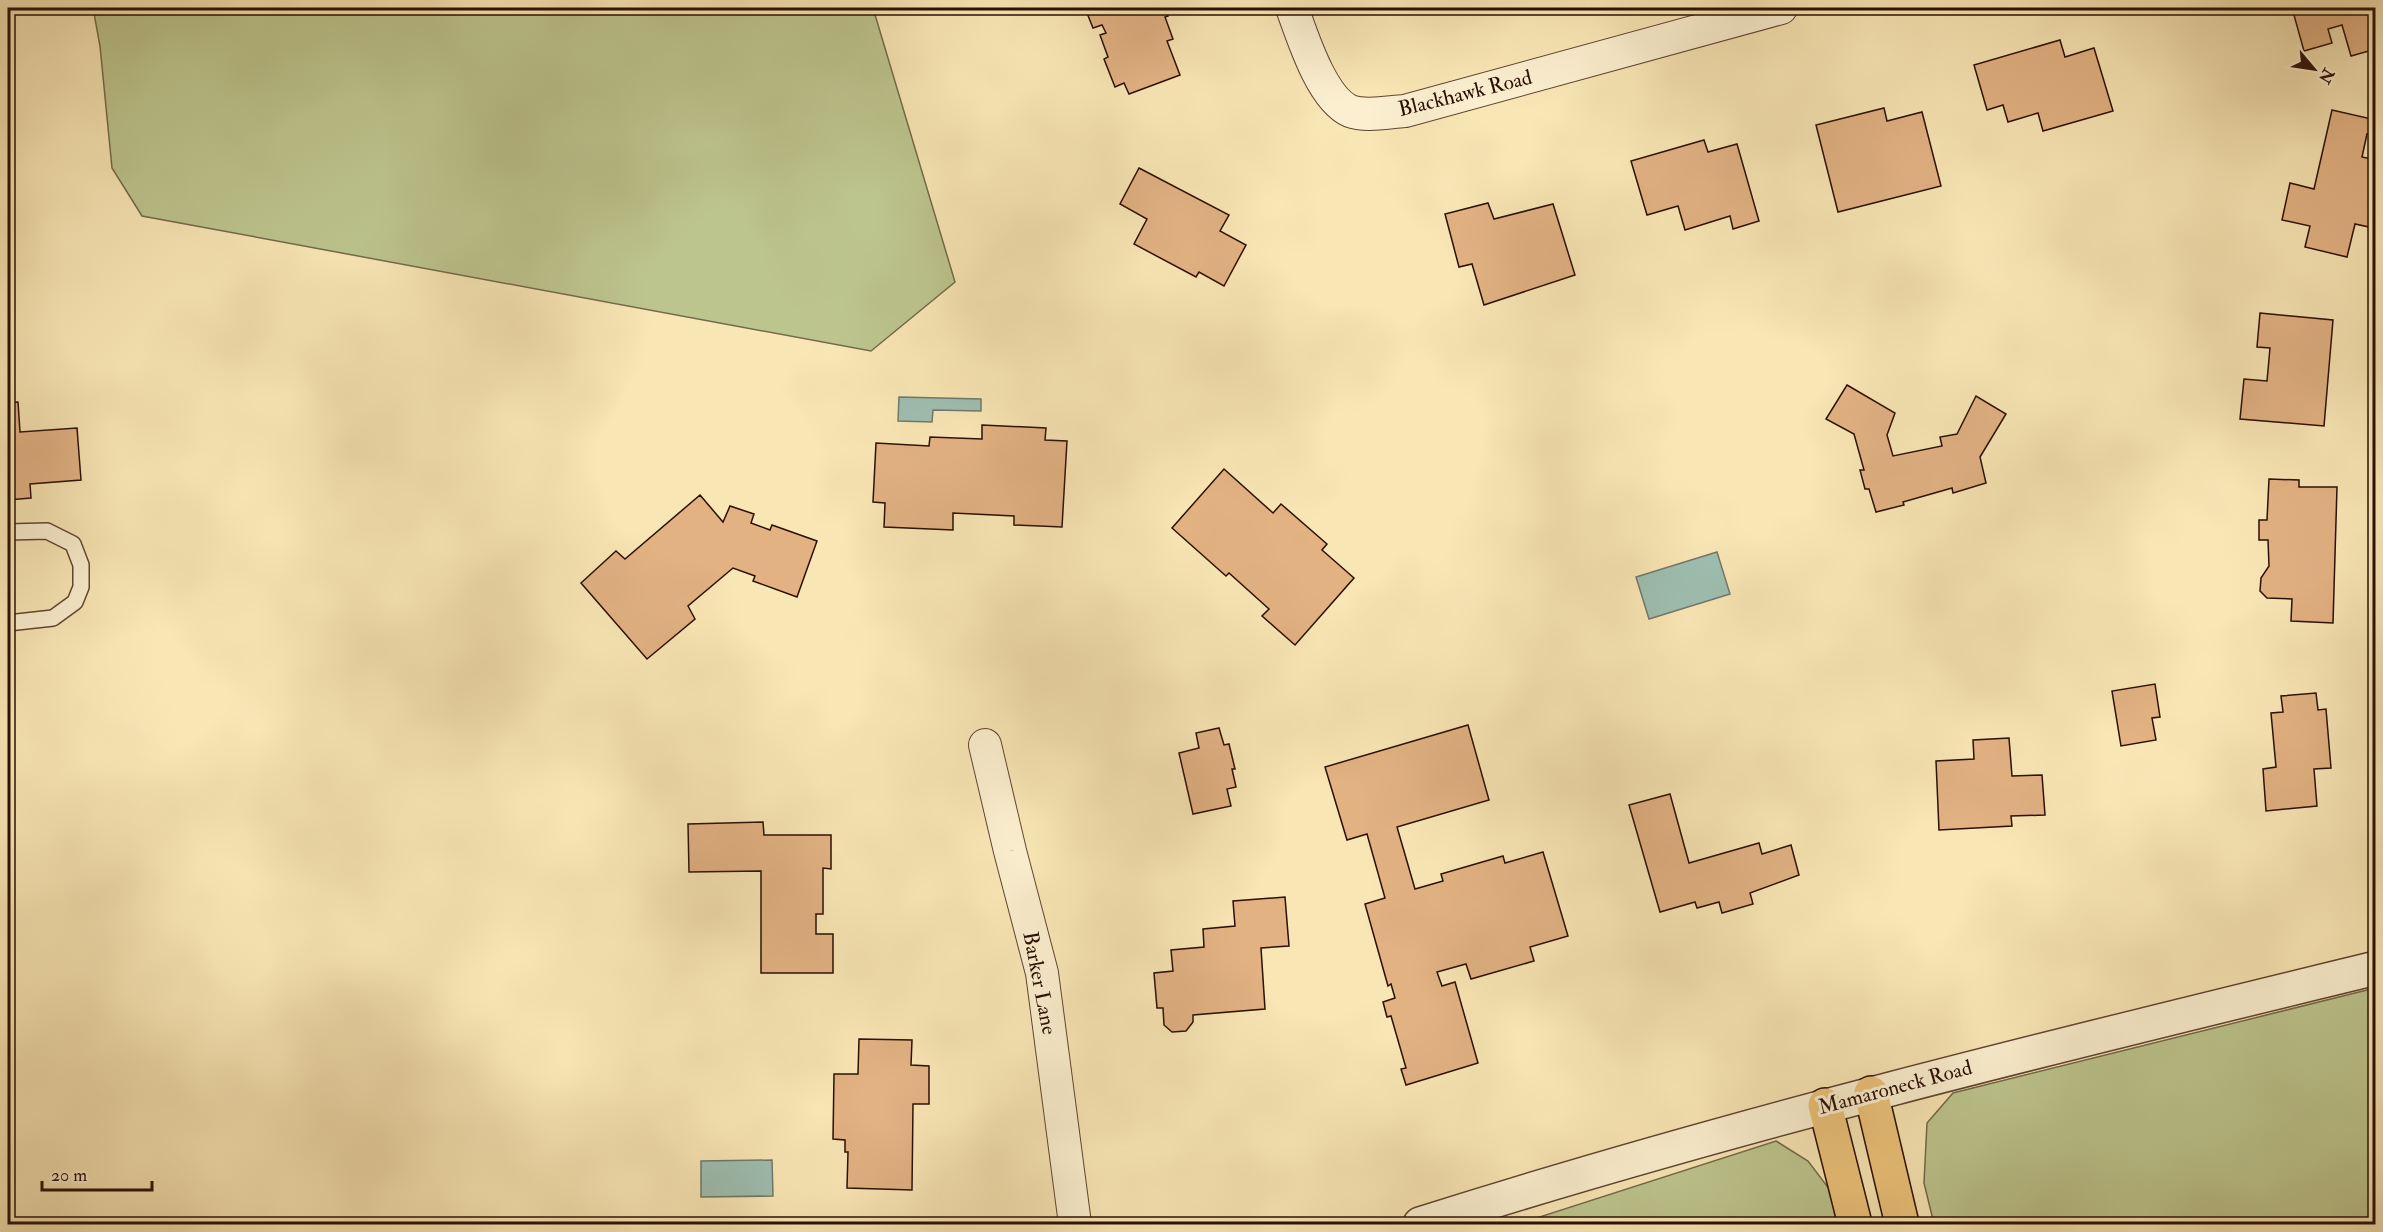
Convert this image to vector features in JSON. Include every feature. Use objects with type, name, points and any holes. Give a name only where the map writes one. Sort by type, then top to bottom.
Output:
[{"type":"highway","points":[[1871,1093],[1902,1224]]},
{"type":"highway","points":[[1825,1106],[1855,1224]]},
{"type":"street","name":"Blackhawk Road","points":[[1292,8],[1314,66],[1333,95],[1349,110],[1363,114],[1405,111],[1781,8]]},
{"type":"street","name":"Barker Lane","points":[[985,745],[1042,973],[1075,1224]]},
{"type":"street","name":"Mamaroneck Road","points":[[1420,1224],[1650,1153],[1871,1093],[2376,968]]},
{"type":"lane","points":[[8,532],[47,531],[73,544],[81,565],[81,587],[75,602],[53,618],[8,623]]},
{"type":"green space","points":[[93,8],[873,8],[955,282],[871,351],[142,216],[112,168],[100,46]]},
{"type":"green space","points":[[2375,988],[2375,1224],[1934,1224],[1924,1183],[1927,1123],[1953,1093]]},
{"type":"green space","points":[[1776,1141],[1808,1161],[1833,1194],[1841,1224],[1518,1224]]},
{"type":"shaded area","points":[[899,397],[981,399],[981,411],[933,410],[932,422],[898,421]]},
{"type":"shaded area","points":[[1717,552],[1730,594],[1649,619],[1636,577]]},
{"type":"shaded area","points":[[772,1160],[773,1196],[701,1197],[701,1161]]},
{"type":"building","points":[[1085,8],[1165,8],[1168,16],[1165,17],[1173,39],[1167,41],[1180,75],[1129,94],[1124,83],[1115,87],[1104,59],[1108,57],[1100,35],[1106,33],[1102,25],[1093,28]]},
{"type":"building","points":[[2292,8],[2376,8],[2376,49],[2351,56],[2342,25],[2328,29],[2332,43],[2304,51]]},
{"type":"building","points":[[2060,40],[2065,57],[2094,48],[2113,111],[2043,131],[2038,113],[2008,122],[2003,105],[1987,110],[1974,65]]},
{"type":"building","points":[[1884,108],[1887,121],[1922,112],[1941,186],[1838,212],[1816,125]]},
{"type":"building","points":[[2332,110],[2376,120],[2376,136],[2367,134],[2362,157],[2376,160],[2376,199],[2369,227],[2355,224],[2347,257],[2305,247],[2310,226],[2282,220],[2290,183],[2314,189]]},
{"type":"building","points":[[1704,140],[1708,152],[1737,144],[1759,221],[1733,229],[1730,216],[1685,230],[1678,206],[1647,215],[1631,161]]},
{"type":"building","points":[[1139,168],[1229,215],[1220,231],[1246,245],[1224,286],[1199,272],[1196,277],[1134,244],[1147,219],[1120,204]]},
{"type":"building","points":[[1488,203],[1494,219],[1553,204],[1575,275],[1484,305],[1472,264],[1459,267],[1445,214]]},
{"type":"building","points":[[2260,313],[2333,320],[2324,426],[2240,419],[2244,379],[2267,381],[2270,348],[2257,347]]},
{"type":"building","points":[[1847,385],[1895,413],[1887,435],[1893,456],[1942,446],[1940,437],[1957,434],[1976,396],[2006,414],[1980,457],[1986,483],[1953,493],[1952,488],[1876,512],[1869,489],[1865,489],[1860,470],[1864,470],[1854,434],[1826,419]]},
{"type":"building","points":[[18,402],[20,432],[77,428],[81,480],[30,484],[31,498],[8,500],[8,403]]},
{"type":"building","points":[[982,425],[1046,428],[1045,440],[1067,441],[1062,527],[1014,525],[1014,516],[953,513],[953,530],[884,527],[885,503],[873,502],[876,443],[929,446],[930,437],[982,439]]},
{"type":"building","points":[[1224,469],[1273,513],[1281,504],[1327,544],[1322,550],[1354,578],[1295,645],[1262,616],[1269,609],[1229,573],[1226,576],[1172,528]]},
{"type":"building","points":[[2269,479],[2299,480],[2299,487],[2337,487],[2333,623],[2291,621],[2292,599],[2267,598],[2260,591],[2261,578],[2269,566],[2268,540],[2259,540],[2259,520],[2267,520]]},
{"type":"building","points":[[700,495],[723,522],[730,506],[754,514],[751,523],[770,530],[772,525],[817,541],[797,597],[753,581],[755,576],[733,568],[688,606],[695,619],[647,659],[581,583],[616,551],[625,559]]},
{"type":"building","points":[[2155,684],[2160,717],[2152,718],[2156,740],[2121,746],[2112,691]]},
{"type":"building","points":[[2316,693],[2318,710],[2326,709],[2331,768],[2314,769],[2317,806],[2266,811],[2263,769],[2276,767],[2271,713],[2283,712],[2281,696]]},
{"type":"building","points":[[1468,725],[1489,800],[1397,827],[1415,889],[1443,881],[1441,874],[1503,856],[1505,863],[1543,852],[1568,936],[1530,947],[1534,961],[1471,979],[1466,964],[1437,972],[1442,986],[1455,982],[1478,1063],[1406,1085],[1401,1069],[1406,1068],[1391,1016],[1387,1017],[1383,1002],[1395,998],[1391,984],[1388,986],[1365,904],[1385,898],[1367,834],[1347,840],[1325,767]]},
{"type":"building","points":[[1219,728],[1224,745],[1229,744],[1235,769],[1232,769],[1236,787],[1227,789],[1231,806],[1193,814],[1179,753],[1199,748],[1196,733]]},
{"type":"building","points":[[2009,738],[2012,776],[2042,775],[2045,815],[2011,816],[2012,826],[1939,830],[1936,761],[1974,759],[1973,740]]},
{"type":"building","points":[[1670,794],[1689,863],[1759,843],[1762,854],[1791,845],[1799,875],[1750,893],[1753,904],[1722,913],[1719,902],[1697,908],[1695,902],[1660,912],[1629,805]]},
{"type":"building","points":[[763,822],[764,835],[831,835],[831,869],[823,868],[823,914],[816,914],[816,934],[833,934],[833,973],[761,973],[761,871],[689,872],[688,824]]},
{"type":"building","points":[[1285,897],[1289,946],[1261,948],[1265,1009],[1193,1015],[1193,1022],[1186,1031],[1172,1032],[1164,1025],[1163,1008],[1157,1008],[1154,973],[1173,971],[1171,950],[1204,947],[1203,929],[1235,926],[1233,901]]},
{"type":"building","points":[[859,1039],[912,1040],[911,1065],[929,1066],[929,1104],[913,1104],[912,1190],[847,1188],[848,1152],[845,1152],[845,1140],[833,1139],[834,1074],[858,1074]]}]
